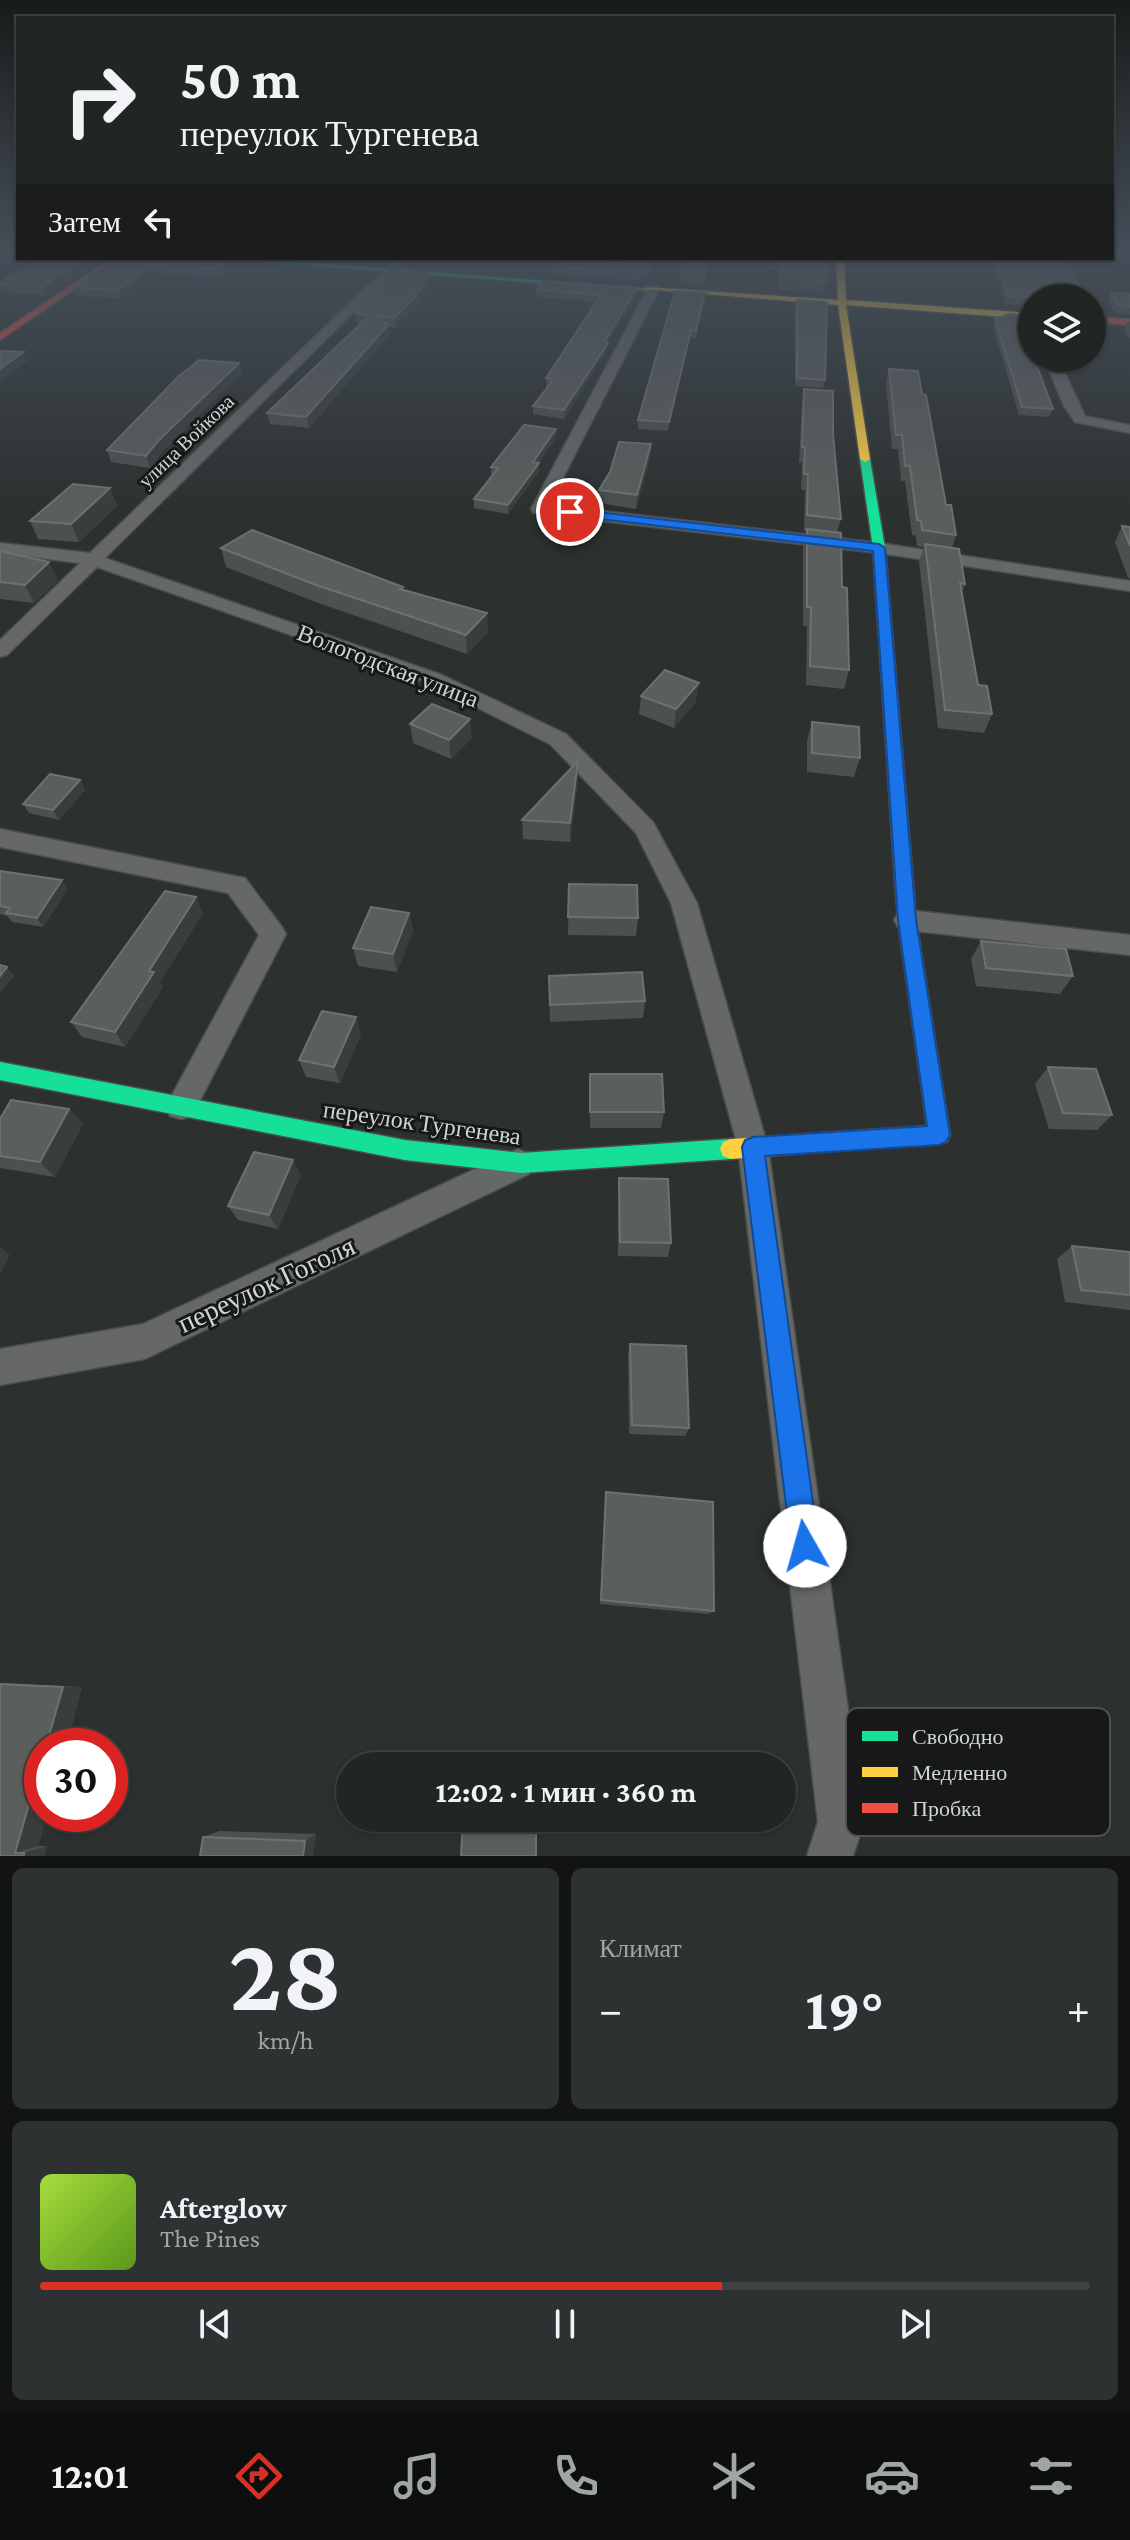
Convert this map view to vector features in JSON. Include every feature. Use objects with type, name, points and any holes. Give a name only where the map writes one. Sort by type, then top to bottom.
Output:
[{"type":"street","name":"улица Войкова","points":[[0,651],[319,338]]},
{"type":"street","points":[[628,338],[539,509],[879,548],[1130,586]]},
{"type":"street","points":[[847,338],[879,548],[907,920],[1130,945]]},
{"type":"street","points":[[1057,372],[1080,419],[1130,429]]},
{"type":"street","name":"Вологодская улица","points":[[0,548],[92,559],[435,679],[558,739],[645,828],[684,903],[753,1147],[841,1822],[830,1856]]},
{"type":"street","points":[[0,838],[236,885],[273,934],[181,1106]]},
{"type":"street","name":"переулок Тургенева","points":[[0,1071],[405,1150],[521,1163],[939,1135],[907,920]]},
{"type":"street","name":"переулок Гоголя","points":[[0,1367],[145,1341],[521,1163]]},
{"type":"building","points":[[346,338],[377,338],[306,417],[267,413]]},
{"type":"building","points":[[573,338],[607,338],[605,341],[608,343],[564,410],[533,406],[550,384],[552,379],[546,378]]},
{"type":"building","points":[[662,338],[689,338],[669,422],[638,420]]},
{"type":"building","points":[[797,338],[826,338],[825,380],[797,378]]},
{"type":"building","points":[[1001,338],[1018,338],[1018,372],[1039,372],[1053,409],[1022,407]]},
{"type":"building","points":[[0,351],[23,352],[0,369]]},
{"type":"building","points":[[199,360],[239,363],[146,456],[107,450],[178,377]]},
{"type":"building","points":[[889,369],[918,371],[922,394],[926,395],[946,505],[951,505],[956,535],[922,530],[921,521],[917,520],[910,466],[905,466],[902,435],[896,435]]},
{"type":"building","points":[[804,389],[833,391],[833,434],[841,519],[807,515],[808,474],[804,474],[805,447],[802,447]]},
{"type":"building","points":[[524,425],[556,429],[533,462],[539,463],[508,505],[474,499],[498,468],[491,467]]},
{"type":"building","points":[[619,442],[651,444],[637,495],[599,490],[610,472]]},
{"type":"building","points":[[73,484],[110,488],[71,524],[30,521]]},
{"type":"building","points":[[1122,526],[1130,527],[1130,546]]},
{"type":"building","points":[[807,529],[841,533],[842,587],[847,588],[849,670],[810,666]]},
{"type":"building","points":[[252,530],[403,587],[400,589],[487,613],[466,635],[316,585],[221,548]]},
{"type":"building","points":[[925,544],[959,549],[965,584],[960,583],[978,685],[987,686],[992,714],[945,710]]},
{"type":"building","points":[[0,551],[49,562],[25,585],[0,582]]},
{"type":"building","points":[[665,670],[699,683],[676,709],[641,696]]},
{"type":"building","points":[[432,704],[470,719],[449,740],[410,724]]},
{"type":"building","points":[[812,722],[859,727],[860,758],[812,753]]},
{"type":"building","points":[[578,761],[570,823],[522,820]]},
{"type":"building","points":[[50,774],[80,780],[53,810],[23,804]]},
{"type":"building","points":[[0,871],[62,880],[37,918],[6,913],[10,908],[0,906]]},
{"type":"building","points":[[569,884],[637,885],[638,918],[568,917]]},
{"type":"building","points":[[165,891],[196,897],[149,971],[154,972],[115,1032],[71,1022]]},
{"type":"building","points":[[371,907],[409,913],[393,954],[353,948]]},
{"type":"building","points":[[981,941],[1066,949],[1073,976],[986,968]]},
{"type":"building","points":[[642,972],[645,1001],[550,1005],[549,976]]},
{"type":"building","points":[[322,1011],[356,1017],[334,1067],[299,1060]]},
{"type":"building","points":[[1048,1067],[1096,1069],[1112,1115],[1063,1113]]},
{"type":"building","points":[[590,1074],[662,1074],[664,1112],[590,1112]]},
{"type":"building","points":[[11,1100],[69,1109],[40,1162],[0,1156],[0,1119]]},
{"type":"building","points":[[254,1152],[293,1160],[269,1215],[228,1206]]},
{"type":"building","points":[[619,1178],[668,1179],[671,1243],[620,1242]]},
{"type":"building","points":[[1072,1246],[1130,1252],[1130,1295],[1081,1290]]},
{"type":"building","points":[[630,1344],[686,1346],[689,1428],[632,1425]]},
{"type":"building","points":[[606,1492],[713,1502],[714,1611],[601,1600]]},
{"type":"building","points":[[0,1684],[63,1687],[51,1728],[24,1728],[24,1822],[15,1853],[24,1853],[24,1856],[0,1856]]},
{"type":"building","points":[[462,1832],[536,1832],[536,1856],[461,1856]]},
{"type":"building","points":[[203,1837],[305,1841],[303,1856],[200,1856]]},
{"type":"traffic: fast","points":[[865,459],[879,548],[904,881]]},
{"type":"traffic: fast","points":[[0,1071],[405,1150],[521,1163],[731,1149]]},
{"type":"traffic: slow","points":[[847,338],[865,459]]},
{"type":"traffic: slow","points":[[731,1149],[939,1135],[904,881]]},
{"type":"route","points":[[570,512],[879,548],[907,920],[939,1135],[753,1147],[805,1546]]}]
